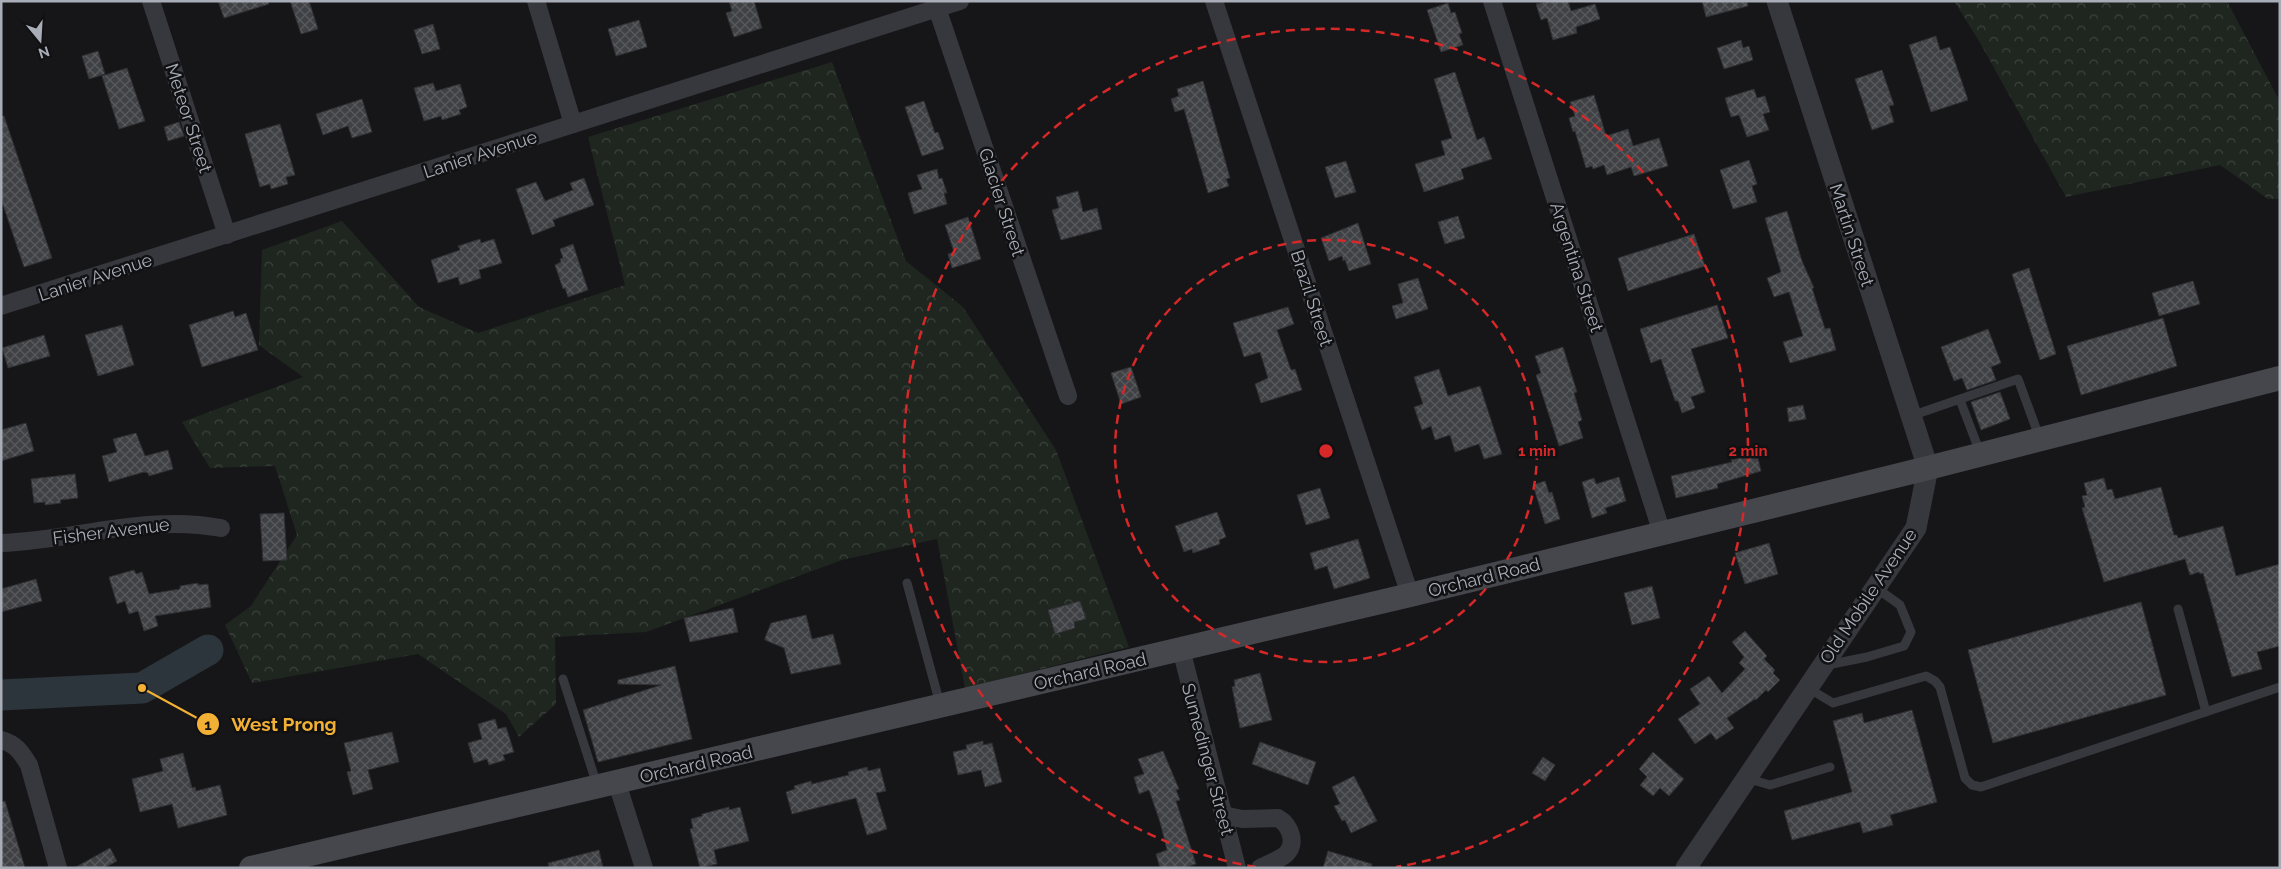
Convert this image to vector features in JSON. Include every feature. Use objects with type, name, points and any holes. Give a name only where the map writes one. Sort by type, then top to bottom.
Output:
[{"type":"main road","points":[[1928,468],[2280,378]]},
{"type":"main road","name":"Orchard Road","points":[[251,868],[1180,650],[1928,468]]},
{"type":"street","name":"Meteor Street","points":[[151,1],[227,235]]},
{"type":"street","points":[[536,1],[573,124]]},
{"type":"street","name":"Lanier Avenue","points":[[1,306],[573,124],[930,7],[960,1]]},
{"type":"street","name":"Brazil Street","points":[[1214,1],[1410,595]]},
{"type":"street","name":"Argentina Street","points":[[1492,1],[1662,534]]},
{"type":"street","name":"Martin Street","points":[[1777,1],[1928,468]]},
{"type":"street","name":"Glacier Street","points":[[930,7],[1068,396]]},
{"type":"street","name":"Old Mobile Avenue","points":[[1689,863],[1916,528],[1928,468]]},
{"type":"street","name":"Fisher Avenue","points":[[1,543],[30,542],[151,524],[177,522],[221,528]]},
{"type":"street","name":"Sumedinger Street","points":[[1180,650],[1237,868]]},
{"type":"street","points":[[1,740],[13,744],[29,764],[58,868]]},
{"type":"street","points":[[607,785],[644,868]]},
{"type":"street","points":[[1223,815],[1242,819],[1278,818],[1288,827],[1291,834],[1289,850],[1285,855],[1260,868]]},
{"type":"lane","points":[[1911,416],[2018,380],[2040,440]]},
{"type":"lane","points":[[1960,400],[1981,455]]},
{"type":"lane","points":[[907,584],[941,706]]},
{"type":"lane","points":[[1822,666],[1867,657],[1904,646],[1911,632],[1900,605],[1875,587]]},
{"type":"lane","points":[[2178,609],[2206,712]]},
{"type":"lane","points":[[1807,688],[1833,702],[1926,676],[1935,681],[1940,687],[1965,778],[1972,785],[1982,787],[2280,687]]},
{"type":"lane","points":[[563,679],[607,785]]},
{"type":"lane","points":[[1746,778],[1770,785],[1830,767]]},
{"type":"green space","points":[[1954,1],[2227,1],[2280,102],[2280,199],[2268,199],[2220,165],[2066,197],[1979,41]]},
{"type":"green space","points":[[832,62],[906,261],[963,307],[1056,450],[1129,647],[965,688],[937,539],[842,560],[646,632],[555,637],[556,704],[519,737],[506,714],[418,654],[252,683],[225,625],[251,606],[297,535],[275,466],[210,468],[182,422],[303,377],[259,345],[262,250],[342,221],[419,307],[478,333],[625,285],[588,137]]},
{"type":"building","points":[[218,1],[268,1],[269,4],[224,18]]},
{"type":"building","points":[[290,1],[309,1],[318,29],[301,34]]},
{"type":"building","points":[[729,1],[754,1],[762,28],[734,37],[726,13],[732,11]]},
{"type":"building","points":[[1548,1],[1568,1],[1571,11],[1595,4],[1600,19],[1576,27],[1577,33],[1553,40],[1547,18],[1541,20],[1536,4]]},
{"type":"building","points":[[1702,1],[1747,1],[1748,6],[1706,17]]},
{"type":"building","points":[[1448,3],[1451,13],[1455,12],[1462,33],[1459,34],[1463,45],[1441,52],[1427,10]]},
{"type":"building","points":[[639,20],[647,47],[616,56],[608,29]]},
{"type":"building","points":[[433,24],[440,49],[422,54],[414,30]]},
{"type":"building","points":[[1936,36],[1940,50],[1950,47],[1968,100],[1931,112],[1909,45]]},
{"type":"building","points":[[1741,40],[1743,48],[1749,46],[1753,60],[1724,69],[1717,48]]},
{"type":"building","points":[[98,51],[105,74],[89,79],[82,56]]},
{"type":"building","points":[[127,68],[145,121],[119,129],[102,76]]},
{"type":"building","points":[[1882,70],[1894,105],[1889,106],[1894,122],[1872,130],[1855,79]]},
{"type":"building","points":[[1455,72],[1477,140],[1484,137],[1492,159],[1461,169],[1464,179],[1424,192],[1415,164],[1445,155],[1441,141],[1452,138],[1434,79]]},
{"type":"building","points":[[1203,81],[1230,178],[1226,179],[1229,186],[1208,193],[1184,109],[1175,112],[1171,99],[1179,96],[1177,89]]},
{"type":"building","points":[[433,83],[436,91],[460,84],[467,107],[459,110],[461,114],[442,120],[441,116],[424,121],[414,88]]},
{"type":"building","points":[[1754,89],[1757,98],[1765,96],[1770,112],[1763,114],[1769,130],[1747,137],[1739,115],[1731,117],[1725,98]]},
{"type":"building","points":[[1594,95],[1606,136],[1628,129],[1633,146],[1659,138],[1668,166],[1634,176],[1631,167],[1607,175],[1604,165],[1593,169],[1592,166],[1586,168],[1569,118],[1575,116],[1570,102]]},
{"type":"building","points":[[362,99],[372,132],[352,138],[348,126],[323,135],[316,114]]},
{"type":"building","points":[[924,101],[935,133],[938,132],[944,149],[922,156],[905,107]]},
{"type":"building","points":[[1,116],[4,116],[52,258],[24,267],[1,199]]},
{"type":"building","points":[[179,122],[184,136],[168,141],[164,127]]},
{"type":"building","points":[[280,124],[295,175],[286,177],[288,184],[271,189],[270,184],[260,187],[245,134]]},
{"type":"building","points":[[1749,160],[1757,184],[1752,186],[1757,202],[1733,209],[1720,170]]},
{"type":"building","points":[[1346,161],[1356,192],[1335,198],[1325,167]]},
{"type":"building","points":[[937,169],[939,179],[942,178],[947,193],[944,193],[947,204],[914,214],[908,193],[922,189],[917,175]]},
{"type":"building","points":[[584,178],[594,205],[553,220],[555,226],[532,235],[516,189],[536,182],[545,201],[573,190],[570,183]]},
{"type":"building","points":[[1078,191],[1083,212],[1097,208],[1102,229],[1061,240],[1052,210],[1059,208],[1056,197]]},
{"type":"building","points":[[1787,211],[1802,261],[1814,288],[1812,288],[1825,329],[1830,328],[1836,350],[1790,363],[1783,342],[1803,336],[1789,292],[1774,297],[1767,278],[1781,272],[1765,218]]},
{"type":"building","points":[[1458,216],[1465,238],[1445,244],[1438,222]]},
{"type":"building","points":[[968,217],[981,259],[952,268],[948,254],[954,252],[945,225]]},
{"type":"building","points":[[1358,223],[1371,264],[1349,271],[1342,256],[1329,261],[1321,238]]},
{"type":"building","points":[[1694,234],[1705,266],[1628,291],[1618,258]]},
{"type":"building","points":[[480,239],[481,243],[494,239],[502,263],[479,270],[481,278],[460,285],[458,277],[438,283],[431,260],[460,250],[458,246]]},
{"type":"building","points":[[573,244],[588,290],[568,297],[565,288],[563,289],[555,265],[561,262],[560,259],[563,258],[560,249]]},
{"type":"building","points":[[2029,268],[2056,354],[2040,360],[2012,274]]},
{"type":"building","points":[[1418,278],[1428,309],[1396,319],[1392,306],[1403,303],[1398,284]]},
{"type":"building","points":[[2193,281],[2200,304],[2159,316],[2152,293]]},
{"type":"building","points":[[1717,305],[1728,338],[1691,349],[1705,392],[1691,397],[1695,408],[1682,413],[1678,401],[1675,401],[1661,359],[1651,363],[1640,329]]},
{"type":"building","points":[[1288,307],[1294,324],[1277,330],[1291,370],[1295,369],[1302,390],[1261,403],[1255,384],[1268,378],[1260,352],[1244,357],[1233,323]]},
{"type":"building","points":[[233,311],[235,317],[246,313],[258,350],[202,367],[189,325]]},
{"type":"building","points":[[2163,318],[2177,366],[2081,395],[2067,346]]},
{"type":"building","points":[[122,325],[134,365],[98,376],[85,335]]},
{"type":"building","points":[[1988,329],[2001,363],[1991,367],[1996,380],[1967,390],[1962,378],[1954,381],[1941,347]]},
{"type":"building","points":[[44,335],[50,356],[8,368],[2,348]]},
{"type":"building","points":[[1563,347],[1577,392],[1574,393],[1582,420],[1578,422],[1583,438],[1559,446],[1536,375],[1541,373],[1535,356]]},
{"type":"building","points":[[1131,367],[1141,397],[1121,404],[1111,373]]},
{"type":"building","points":[[1439,369],[1448,396],[1480,386],[1502,454],[1484,459],[1479,444],[1455,452],[1450,435],[1435,440],[1431,426],[1422,430],[1414,407],[1423,404],[1414,377]]},
{"type":"building","points":[[2000,392],[2010,419],[1981,430],[1971,402]]},
{"type":"building","points":[[1803,405],[1806,419],[1789,422],[1787,408]]},
{"type":"building","points":[[26,423],[34,451],[1,461],[1,430]]},
{"type":"building","points":[[136,433],[145,456],[168,450],[173,469],[149,476],[148,473],[144,472],[109,482],[102,456],[117,452],[113,439]]},
{"type":"building","points":[[1757,454],[1761,471],[1717,484],[1718,488],[1676,498],[1671,476],[1732,462],[1731,460]]},
{"type":"building","points":[[75,474],[78,498],[60,500],[61,503],[45,505],[45,502],[34,503],[31,479]]},
{"type":"building","points":[[1619,477],[1626,501],[1605,508],[1607,513],[1592,518],[1582,482],[1594,478],[1596,484]]},
{"type":"building","points":[[2104,478],[2107,490],[2112,489],[2115,499],[2161,487],[2174,535],[2177,535],[2178,538],[2223,526],[2236,576],[2280,564],[2280,646],[2257,652],[2262,669],[2232,677],[2203,573],[2200,574],[2199,572],[2190,575],[2185,559],[2104,582],[2082,508],[2085,507],[2082,496],[2087,495],[2084,483]]},
{"type":"building","points":[[1545,481],[1549,493],[1552,492],[1560,519],[1545,524],[1533,485]]},
{"type":"building","points":[[1320,488],[1330,518],[1306,525],[1297,495]]},
{"type":"building","points":[[1217,512],[1226,537],[1219,540],[1220,544],[1193,553],[1192,549],[1184,552],[1175,526]]},
{"type":"building","points":[[284,513],[287,560],[263,561],[260,514]]},
{"type":"building","points":[[1358,539],[1370,578],[1334,589],[1327,566],[1315,570],[1310,553]]},
{"type":"building","points":[[1769,543],[1778,574],[1745,584],[1735,553]]},
{"type":"building","points":[[134,570],[136,574],[142,572],[149,594],[180,589],[180,586],[198,583],[198,585],[208,584],[211,607],[155,616],[158,626],[144,631],[138,611],[129,614],[125,601],[117,604],[109,577]]},
{"type":"building","points":[[36,579],[42,601],[1,612],[1,589]]},
{"type":"building","points":[[1652,586],[1660,618],[1632,625],[1624,593]]},
{"type":"building","points":[[1080,601],[1086,619],[1074,622],[1075,628],[1055,634],[1048,610]]},
{"type":"building","points":[[2141,602],[2166,695],[1993,743],[1968,650]]},
{"type":"building","points":[[733,608],[738,632],[690,642],[684,618]]},
{"type":"building","points":[[806,615],[812,639],[833,634],[841,664],[791,674],[784,648],[765,640],[765,638],[771,623]]},
{"type":"building","points":[[1745,631],[1767,656],[1764,659],[1775,670],[1773,673],[1780,680],[1768,692],[1766,690],[1756,700],[1727,718],[1734,728],[1716,740],[1711,733],[1695,744],[1678,719],[1700,704],[1690,689],[1709,676],[1722,693],[1745,669],[1739,663],[1744,657],[1732,642]]},
{"type":"building","points":[[675,666],[692,739],[598,762],[583,710],[661,685],[618,684],[618,680]]},
{"type":"building","points":[[1260,673],[1272,720],[1240,728],[1232,687],[1235,686],[1234,680]]},
{"type":"building","points":[[1912,710],[1937,802],[1890,815],[1893,825],[1863,833],[1860,822],[1792,840],[1784,811],[1852,792],[1833,721],[1862,713],[1864,723]]},
{"type":"building","points":[[495,719],[498,729],[506,727],[514,752],[503,755],[505,760],[489,765],[487,759],[474,763],[468,743],[482,739],[478,724]]},
{"type":"building","points":[[392,732],[399,762],[368,770],[373,789],[353,795],[347,772],[351,771],[344,743]]},
{"type":"building","points":[[983,741],[983,745],[992,743],[1002,782],[985,787],[981,770],[958,775],[953,752],[967,749],[966,745]]},
{"type":"building","points":[[1260,742],[1316,762],[1308,785],[1252,764]]},
{"type":"building","points":[[1163,751],[1179,789],[1176,790],[1180,800],[1176,801],[1196,864],[1184,868],[1160,868],[1156,854],[1167,850],[1160,822],[1149,790],[1139,794],[1134,777],[1144,774],[1138,759]]},
{"type":"building","points":[[1653,752],[1684,779],[1669,796],[1660,788],[1653,796],[1640,785],[1647,777],[1639,769]]},
{"type":"building","points":[[183,753],[192,788],[195,787],[196,791],[220,785],[227,815],[178,828],[172,804],[140,812],[132,779],[163,771],[160,759]]},
{"type":"building","points":[[1543,757],[1555,765],[1545,781],[1532,773]]},
{"type":"building","points":[[867,767],[868,771],[880,768],[886,791],[876,793],[887,829],[867,835],[856,798],[792,814],[786,792],[795,789],[794,786],[811,781],[812,784],[849,775],[848,772]]},
{"type":"building","points":[[1354,776],[1377,821],[1351,833],[1345,820],[1342,821],[1334,806],[1340,804],[1332,787]]},
{"type":"building","points":[[5,801],[25,868],[1,868],[1,802]]},
{"type":"building","points":[[729,807],[729,810],[740,807],[749,841],[714,850],[717,864],[700,868],[690,829],[693,828],[691,819]]},
{"type":"building","points":[[110,848],[117,861],[104,868],[74,868]]},
{"type":"building","points":[[599,850],[603,868],[549,868],[548,863]]},
{"type":"building","points":[[1328,851],[1372,864],[1371,868],[1323,868]]},
{"type":"waterway","points":[[1,695],[142,688],[208,650]]},
{"type":"place","name":"West Prong","points":[[142,688]]}]
